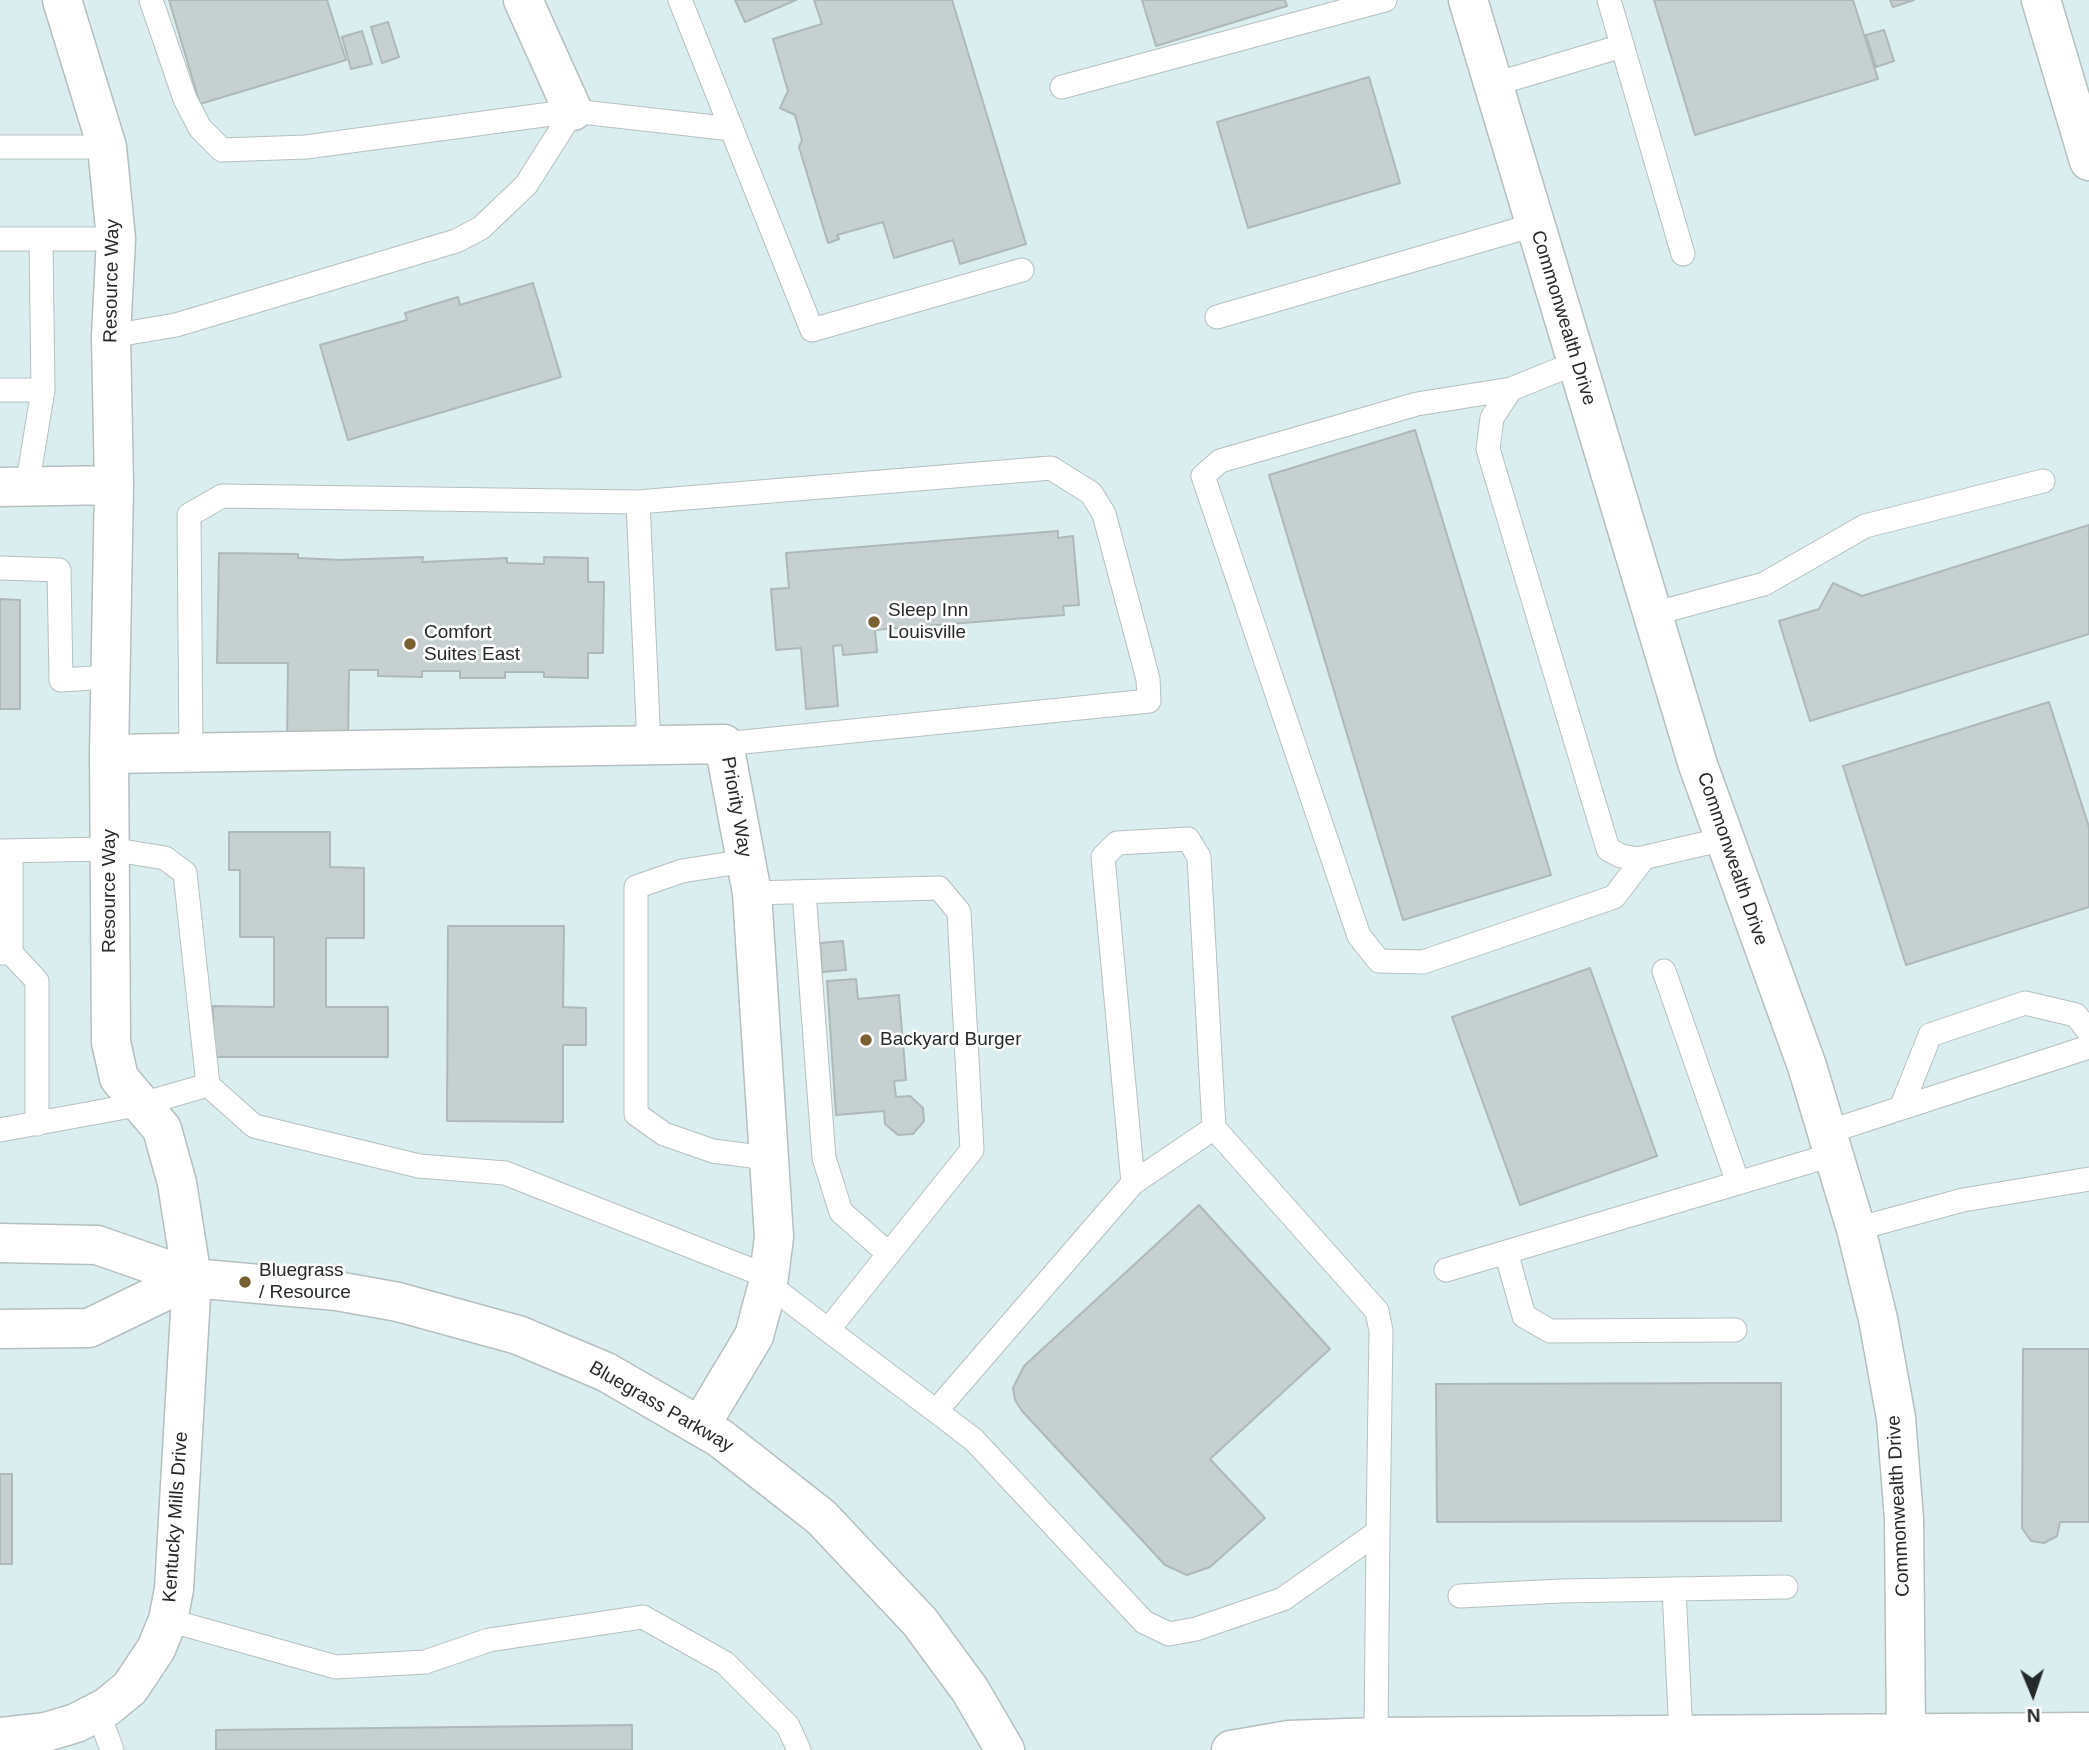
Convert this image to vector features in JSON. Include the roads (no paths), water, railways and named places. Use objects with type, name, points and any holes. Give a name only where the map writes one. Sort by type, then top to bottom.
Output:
[{"type":"street","name":"Resource Way","points":[[62,0],[107,147],[116,239],[111,336],[114,485],[109,754],[113,1062],[119,1078],[162,1129],[177,1183],[192,1278]]},
{"type":"street","points":[[523,0],[573,111]]},
{"type":"street","name":"Commonwealth Drive","points":[[1468,0],[1576,363],[1724,839],[1832,1143],[1856,1229],[1878,1319],[1896,1418],[1904,1519],[1907,1742]]},
{"type":"street","points":[[2041,0],[2089,161]]},
{"type":"street","points":[[14,487],[114,485]]},
{"type":"street","name":"Priority Way","points":[[109,754],[724,744],[749,877],[774,1237],[768,1280],[754,1336],[700,1426]]},
{"type":"street","name":"Bluegrass Parkway","points":[[0,1243],[97,1245],[192,1278],[337,1291],[398,1302],[518,1335],[606,1372],[720,1437],[821,1517],[920,1622],[970,1690],[1005,1750]]},
{"type":"street","points":[[0,1329],[89,1328],[192,1278]]},
{"type":"street","name":"Kentucky Mills Drive","points":[[0,1737],[46,1732],[76,1723],[98,1712],[130,1688],[156,1650],[168,1620],[174,1589],[192,1278]]},
{"type":"street","points":[[1231,1750],[1289,1740],[1376,1737],[1681,1735],[1907,1742],[2089,1732]]},
{"type":"lane","points":[[151,0],[185,99],[200,128],[222,150],[306,147],[573,111],[732,130]]},
{"type":"lane","points":[[680,0],[812,330],[1022,270]]},
{"type":"lane","points":[[1062,87],[1340,6],[1385,0]]},
{"type":"lane","points":[[1609,0],[1682,254]]},
{"type":"lane","points":[[1492,85],[1622,46]]},
{"type":"lane","points":[[111,336],[176,326],[456,241],[481,228],[526,186],[573,111]]},
{"type":"lane","points":[[0,147],[107,147]]},
{"type":"lane","points":[[1217,317],[1534,225]]},
{"type":"lane","points":[[0,239],[116,239]]},
{"type":"lane","points":[[14,487],[43,390],[41,239]]},
{"type":"lane","points":[[1576,363],[1511,389],[1404,408],[1220,461],[1203,476],[1359,936],[1379,961],[1423,962],[1614,897],[1644,858]]},
{"type":"lane","points":[[1511,389],[1492,418],[1488,449],[1608,849],[1621,856],[1644,858],[1724,839]]},
{"type":"lane","points":[[0,390],[43,390]]},
{"type":"lane","points":[[191,753],[189,515],[222,496],[638,502],[1051,468],[1091,493],[1104,514],[1148,679],[1149,701],[724,744]]},
{"type":"lane","points":[[1653,614],[1764,584],[1865,526],[2043,481]]},
{"type":"lane","points":[[638,502],[649,746]]},
{"type":"lane","points":[[0,568],[59,570],[61,680],[110,677]]},
{"type":"lane","points":[[1133,1183],[1103,857],[1117,843],[1188,839],[1199,856],[1214,1128],[1377,1311],[1381,1331],[1376,1737]]},
{"type":"lane","points":[[37,1124],[37,981],[6,953],[6,851],[110,849],[165,858],[185,873],[208,1085],[254,1126],[419,1166],[505,1173],[768,1280],[828,1330],[974,1440],[1144,1622],[1169,1633],[1196,1629],[1283,1599],[1378,1532]]},
{"type":"lane","points":[[767,1158],[713,1151],[664,1135],[636,1114],[636,887],[682,871],[749,877],[804,892],[939,888],[959,912],[972,1150],[828,1330]]},
{"type":"lane","points":[[804,892],[824,1158],[841,1212],[889,1254]]},
{"type":"lane","points":[[1664,971],[1738,1183]]},
{"type":"lane","points":[[1901,1108],[1930,1035],[2025,1003],[2076,1015],[2089,1032]]},
{"type":"lane","points":[[1446,1270],[1738,1183],[1832,1143],[1901,1108],[2089,1047]]},
{"type":"lane","points":[[0,1130],[142,1104],[208,1085]]},
{"type":"lane","points":[[936,1411],[1133,1183],[1214,1128]]},
{"type":"lane","points":[[1856,1229],[1963,1200],[2089,1179]]},
{"type":"lane","points":[[1506,1252],[1524,1316],[1550,1331],[1735,1330]]},
{"type":"lane","points":[[1460,1597],[1786,1587]]},
{"type":"lane","points":[[1674,1589],[1681,1735]]},
{"type":"lane","points":[[168,1620],[337,1667],[425,1662],[489,1640],[643,1618],[725,1663],[788,1726],[799,1750]]},
{"type":"lane","points":[[98,1712],[112,1750]]},
{"type":"place","name":"Sleep Inn Louisville","points":[[874,622]]},
{"type":"place","name":"Comfort Suites East","points":[[410,644]]},
{"type":"place","name":"Backyard Burger","points":[[866,1040]]},
{"type":"place","name":"Bluegrass / Resource","points":[[245,1282]]}]
